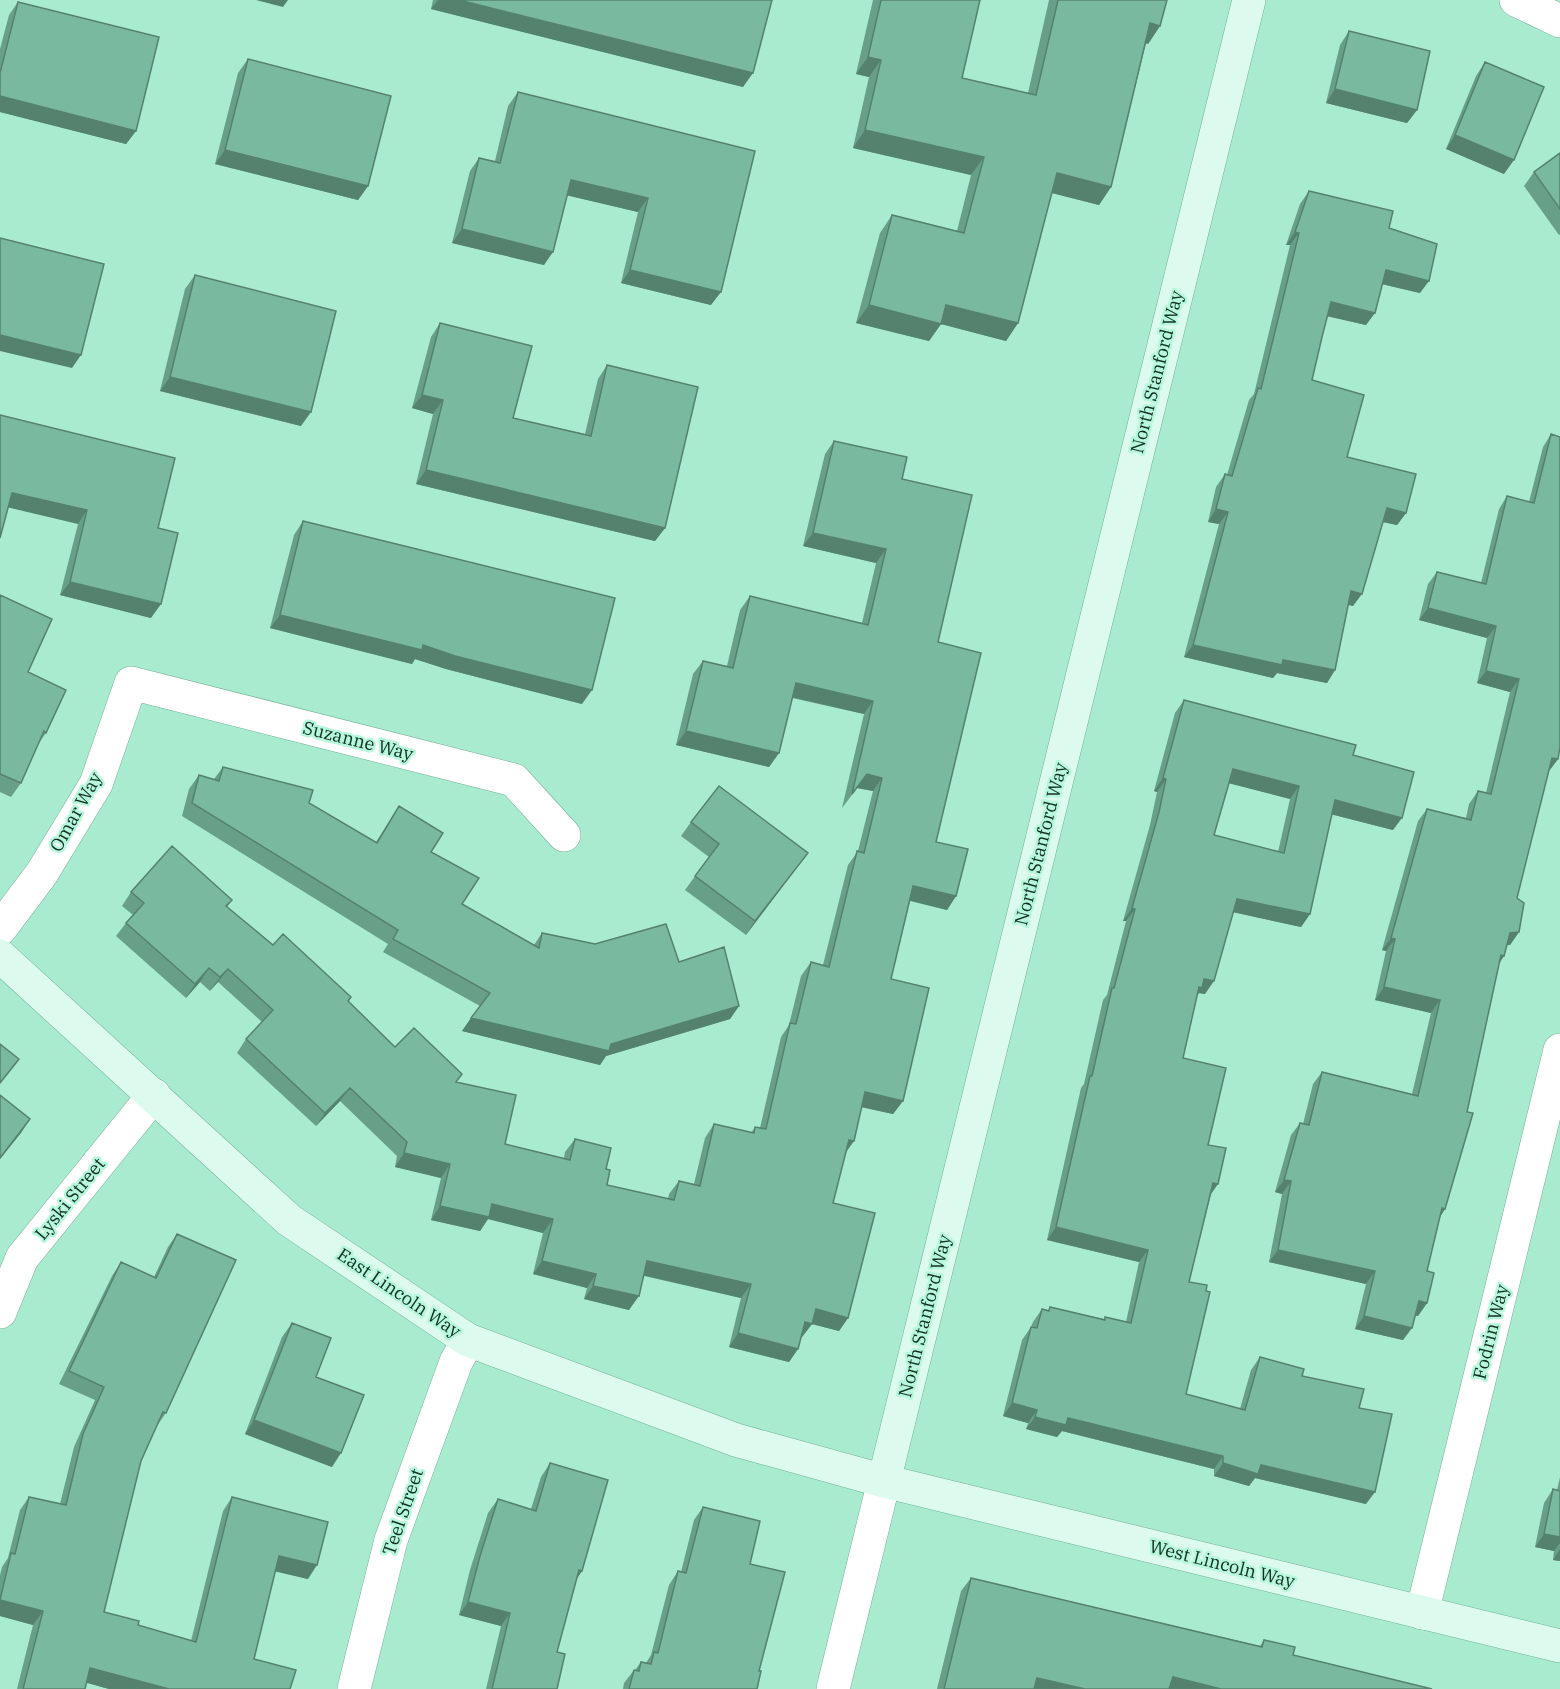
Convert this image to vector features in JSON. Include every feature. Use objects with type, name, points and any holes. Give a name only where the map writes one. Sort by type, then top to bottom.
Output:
[{"type":"street","name":"North Stanford Way","points":[[833,1689],[1249,0]]},
{"type":"street","points":[[1516,0],[1560,21]]},
{"type":"street","name":"Suzanne Way","points":[[131,683],[514,780],[564,835]]},
{"type":"street","name":"Omar Way","points":[[0,930],[42,873],[96,784],[131,683]]},
{"type":"street","name":"East Lincoln Way","points":[[0,956],[289,1220],[468,1340],[736,1440],[884,1481]]},
{"type":"street","name":"Fodrin Way","points":[[1422,1613],[1560,1050]]},
{"type":"street","name":"Lyski Street","points":[[0,1312],[22,1258],[154,1095]]},
{"type":"street","name":"Teel Street","points":[[354,1689],[391,1540],[456,1362],[468,1340]]},
{"type":"street","name":"West Lincoln Way","points":[[884,1481],[1560,1646]]},
{"type":"building","points":[[459,0],[772,0],[753,73]]},
{"type":"building","points":[[881,0],[980,0],[962,78],[1036,95],[1058,0],[1167,0],[1160,26],[1150,23],[1111,187],[1057,173],[1018,323],[946,305],[941,324],[869,305],[892,215],[964,233],[984,157],[865,130],[881,60],[868,57]]},
{"type":"building","points":[[18,2],[159,37],[136,131],[0,96],[0,73]]},
{"type":"building","points":[[1349,31],[1430,51],[1417,110],[1335,89]]},
{"type":"building","points":[[248,59],[391,96],[368,186],[225,150]]},
{"type":"building","points":[[1485,62],[1544,87],[1514,160],[1455,135]]},
{"type":"building","points":[[518,92],[755,151],[721,292],[630,270],[648,198],[571,180],[553,252],[462,229],[479,158],[500,163]]},
{"type":"building","points":[[1560,153],[1560,209],[1534,172]]},
{"type":"building","points":[[1309,191],[1393,211],[1389,228],[1437,244],[1429,281],[1386,270],[1375,313],[1331,302],[1322,337],[1312,380],[1364,395],[1347,457],[1416,474],[1406,513],[1387,508],[1362,594],[1351,591],[1335,670],[1283,660],[1282,665],[1193,645],[1228,512],[1216,509],[1225,474],[1232,476],[1258,388],[1261,389],[1299,233],[1295,232]]},
{"type":"building","points":[[0,238],[104,264],[81,355],[0,335]]},
{"type":"building","points":[[195,275],[336,311],[311,412],[170,377]]},
{"type":"building","points":[[440,323],[532,346],[513,418],[591,436],[607,365],[698,387],[665,528],[426,470],[443,400],[422,395]]},
{"type":"building","points":[[0,415],[175,458],[158,528],[178,533],[161,604],[70,582],[87,510],[12,493],[0,538]]},
{"type":"building","points":[[1551,434],[1560,437],[1560,747],[1558,759],[1552,758],[1517,898],[1524,903],[1519,932],[1510,933],[1504,956],[1501,955],[1467,1112],[1473,1113],[1445,1209],[1442,1208],[1427,1271],[1434,1273],[1427,1303],[1419,1301],[1412,1328],[1364,1316],[1375,1271],[1278,1250],[1291,1181],[1284,1180],[1300,1123],[1309,1125],[1322,1072],[1418,1096],[1440,1000],[1384,987],[1395,939],[1391,938],[1427,809],[1471,820],[1478,791],[1491,794],[1519,679],[1486,671],[1496,626],[1428,608],[1437,572],[1486,584],[1507,496],[1534,503]]},
{"type":"building","points":[[834,441],[907,457],[902,479],[972,495],[938,642],[981,653],[936,842],[968,849],[956,896],[913,886],[891,979],[929,988],[903,1101],[865,1092],[854,1141],[849,1140],[833,1203],[875,1213],[848,1318],[816,1309],[812,1324],[805,1322],[798,1349],[738,1333],[751,1284],[647,1261],[639,1296],[593,1286],[596,1274],[542,1261],[553,1219],[492,1204],[489,1217],[440,1206],[450,1164],[404,1153],[407,1142],[350,1088],[325,1113],[246,1039],[273,1010],[228,969],[220,977],[209,968],[195,984],[126,923],[144,903],[131,892],[172,846],[232,900],[226,906],[273,945],[283,934],[351,997],[348,1001],[395,1047],[414,1028],[462,1074],[456,1082],[516,1095],[505,1144],[570,1160],[575,1139],[611,1148],[606,1169],[610,1170],[607,1185],[674,1200],[679,1181],[700,1186],[714,1124],[754,1133],[755,1127],[766,1129],[790,1023],[796,1024],[811,962],[829,967],[857,851],[864,853],[882,778],[867,774],[852,794],[873,701],[796,683],[779,753],[686,731],[703,661],[733,668],[750,596],[868,625],[886,549],[813,533]]},
{"type":"building","points":[[303,521],[615,598],[592,690],[455,656],[423,645],[422,650],[280,615]]},
{"type":"building","points":[[0,595],[52,619],[28,672],[66,690],[46,733],[44,731],[21,783],[0,774]]},
{"type":"building","points":[[1184,700],[1356,745],[1353,755],[1414,772],[1402,818],[1335,800],[1310,914],[1237,899],[1214,981],[1204,979],[1202,988],[1199,987],[1183,1058],[1226,1068],[1208,1145],[1226,1148],[1218,1184],[1213,1183],[1189,1282],[1207,1285],[1206,1291],[1210,1292],[1186,1394],[1245,1410],[1260,1357],[1304,1369],[1302,1376],[1364,1389],[1359,1408],[1392,1414],[1375,1492],[1261,1465],[1258,1474],[1223,1463],[1223,1456],[1068,1418],[1066,1425],[1035,1417],[1037,1410],[1012,1403],[1031,1327],[1037,1328],[1042,1309],[1049,1311],[1050,1307],[1105,1320],[1105,1317],[1131,1323],[1148,1250],[1056,1227],[1090,1076],[1092,1076],[1112,988],[1114,988],[1135,909],[1132,908],[1159,812],[1166,779],[1163,778]],"holes":[[[1233,769],[1299,786],[1284,853],[1214,835]]]},
{"type":"building","points":[[223,767],[313,790],[309,803],[377,843],[399,806],[443,833],[431,852],[479,878],[462,904],[539,948],[542,933],[595,944],[666,924],[679,962],[724,947],[739,1006],[611,1044],[609,1051],[471,1018],[490,993],[393,939],[398,930],[192,803],[199,775],[219,781]]},
{"type":"building","points":[[719,786],[808,853],[755,921],[695,876],[719,844],[691,822]]},
{"type":"building","points":[[0,1044],[19,1059],[0,1083]]},
{"type":"building","points":[[0,1095],[30,1119],[0,1158]]},
{"type":"building","points":[[177,1234],[236,1260],[166,1413],[163,1412],[141,1461],[104,1612],[139,1621],[138,1625],[196,1642],[232,1497],[328,1522],[317,1565],[279,1556],[254,1659],[296,1670],[290,1689],[169,1689],[90,1668],[85,1689],[23,1689],[43,1611],[0,1600],[11,1553],[15,1554],[29,1497],[66,1505],[83,1434],[104,1387],[69,1371],[121,1262],[156,1278]]},
{"type":"building","points":[[292,1323],[331,1338],[316,1377],[364,1395],[341,1453],[254,1420]]},
{"type":"building","points":[[550,1463],[608,1480],[582,1571],[579,1570],[557,1652],[565,1654],[557,1689],[492,1689],[510,1613],[468,1602],[498,1499],[536,1511]]},
{"type":"building","points":[[1553,1489],[1560,1491],[1560,1537],[1544,1534]]},
{"type":"building","points":[[703,1507],[760,1521],[750,1564],[785,1572],[759,1671],[761,1671],[757,1689],[629,1689],[634,1670],[639,1671],[641,1662],[651,1664],[654,1652],[658,1653],[678,1571],[686,1573]]},
{"type":"building","points":[[971,1578],[1262,1647],[1264,1640],[1295,1647],[1293,1655],[1432,1689],[1221,1689],[1173,1677],[1169,1689],[1085,1689],[1037,1678],[1034,1689],[944,1689]]}]
